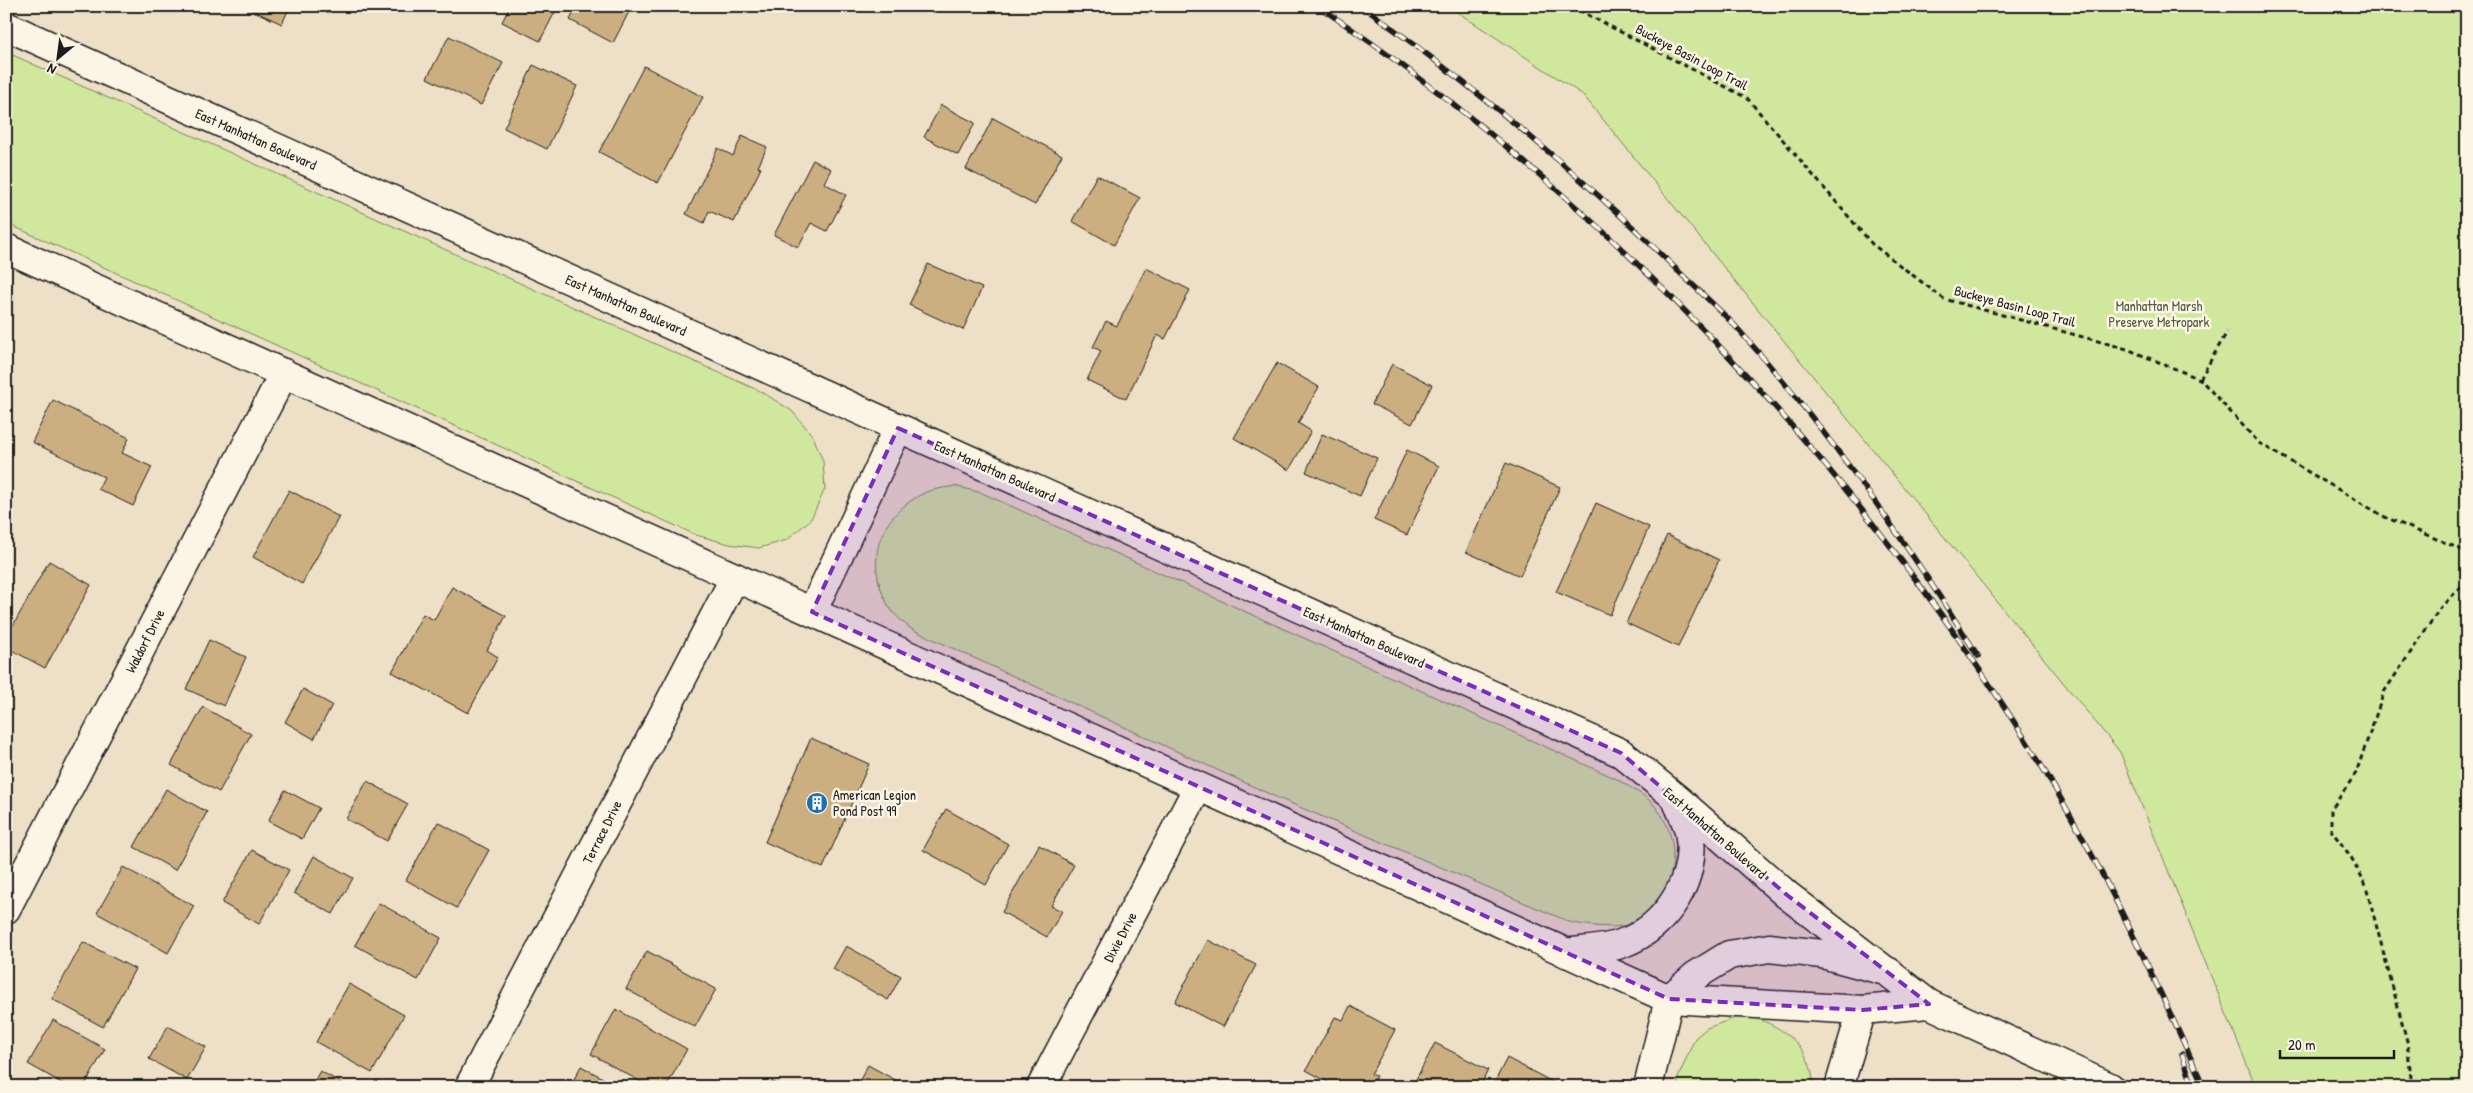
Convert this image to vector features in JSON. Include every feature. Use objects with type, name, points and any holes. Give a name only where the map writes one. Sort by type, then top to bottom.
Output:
[{"type":"street","name":"East Manhattan Boulevard","points":[[6,26],[1621,753],[1675,797],[1787,896],[1890,972],[1929,1004],[2110,1087]]},
{"type":"street","name":"East Manhattan Boulevard","points":[[6,248],[1669,999],[1862,1010],[1929,1004]]},
{"type":"street","name":"Waldorf Drive","points":[[6,909],[284,373]]},
{"type":"street","points":[[812,612],[898,428]]},
{"type":"street","name":"Terrace Drive","points":[[469,1087],[734,577]]},
{"type":"street","name":"Dixie Drive","points":[[1041,1087],[1198,787]]},
{"type":"street","points":[[1566,952],[1622,944],[1656,925],[1677,897],[1690,863],[1688,830],[1675,797]]},
{"type":"street","points":[[1648,1087],[1669,999],[1696,976],[1729,955],[1769,948],[1822,954],[1890,972]]},
{"type":"street","points":[[1839,1087],[1862,1010]]},
{"type":"path","name":"Buckeye Basin Loop Trail","points":[[1571,6],[1746,98],[1872,244],[1944,298],[2127,349],[2200,379],[2260,443],[2385,517],[2467,552]]},
{"type":"path","points":[[2200,379],[2227,332]]},
{"type":"path","points":[[2412,1087],[2407,1041],[2365,883],[2351,857],[2331,830],[2331,810],[2356,773],[2384,692],[2441,608],[2467,581]]},
{"type":"highlighted area","points":[[898,428],[1621,753],[1787,895],[1929,1004],[1862,1010],[1669,999],[812,612]]},
{"type":"green space","name":"Manhattan Marsh Preserve Metropark","points":[[1448,6],[2467,6],[2467,1087],[2256,1087],[2120,752],[1583,95]]},
{"type":"green space","points":[[6,52],[762,392],[792,411],[813,436],[823,461],[825,489],[811,519],[787,540],[759,548],[729,544],[696,535],[6,223]]},
{"type":"green space","points":[[955,486],[982,493],[1617,779],[1649,800],[1661,815],[1669,832],[1673,850],[1672,868],[1667,885],[1658,901],[1646,914],[1623,926],[1572,923],[1276,797],[911,629],[891,610],[881,590],[877,574],[879,543],[885,528],[894,515],[907,504],[926,492]]},
{"type":"green space","points":[[1750,1017],[1774,1026],[1795,1041],[1808,1062],[1812,1074],[1813,1087],[1677,1087],[1678,1078],[1695,1038],[1707,1028],[1735,1018]]},
{"type":"building","points":[[243,6],[290,6],[282,24]]},
{"type":"building","points":[[510,6],[558,6],[540,41],[502,22]]},
{"type":"building","points":[[577,6],[632,6],[613,43],[570,20]]},
{"type":"building","points":[[449,36],[503,63],[481,105],[427,78]]},
{"type":"building","points":[[533,65],[577,86],[547,149],[504,128]]},
{"type":"building","points":[[644,66],[703,97],[658,183],[599,152]]},
{"type":"building","points":[[941,105],[975,123],[958,155],[924,137]]},
{"type":"building","points":[[993,118],[1062,155],[1035,205],[966,169]]},
{"type":"building","points":[[742,136],[767,147],[758,167],[761,168],[734,222],[709,211],[704,223],[686,214],[718,148],[733,156]]},
{"type":"building","points":[[813,160],[831,169],[824,183],[846,195],[827,231],[811,223],[798,247],[774,235]]},
{"type":"building","points":[[1097,175],[1140,198],[1114,245],[1072,221]]},
{"type":"building","points":[[928,264],[982,288],[963,330],[909,305]]},
{"type":"building","points":[[1146,268],[1190,290],[1165,339],[1157,335],[1126,399],[1087,380],[1101,351],[1093,347],[1106,321],[1117,326]]},
{"type":"building","points":[[1277,363],[1319,387],[1298,423],[1311,431],[1289,470],[1234,438]]},
{"type":"building","points":[[1392,364],[1432,385],[1412,424],[1372,404]]},
{"type":"building","points":[[53,400],[129,438],[122,453],[152,467],[133,506],[98,489],[104,477],[32,442]]},
{"type":"building","points":[[1322,434],[1377,458],[1360,496],[1306,472]]},
{"type":"building","points":[[1407,450],[1439,466],[1407,535],[1374,520]]},
{"type":"building","points":[[1506,463],[1560,487],[1520,576],[1466,552]]},
{"type":"building","points":[[289,490],[339,517],[302,584],[253,557]]},
{"type":"building","points":[[1596,503],[1649,527],[1610,615],[1556,592]]},
{"type":"building","points":[[1667,535],[1719,560],[1678,647],[1626,623]]},
{"type":"building","points":[[49,561],[91,585],[45,668],[6,647],[6,638]]},
{"type":"building","points":[[452,587],[506,616],[487,650],[498,657],[468,713],[392,672],[423,614],[434,620]]},
{"type":"building","points":[[209,640],[246,657],[224,706],[186,689]]},
{"type":"building","points":[[303,689],[332,705],[314,739],[285,722]]},
{"type":"building","points":[[203,707],[251,734],[219,792],[171,765]]},
{"type":"building","name":"American Legion Pond Post 99","points":[[811,738],[869,764],[823,868],[765,842]]},
{"type":"building","points":[[367,781],[408,804],[387,841],[346,819]]},
{"type":"building","points":[[166,789],[207,812],[175,870],[134,847]]},
{"type":"building","points":[[285,790],[319,808],[302,839],[268,821]]},
{"type":"building","points":[[946,809],[1008,844],[986,885],[923,850]]},
{"type":"building","points":[[438,822],[489,850],[457,908],[406,880]]},
{"type":"building","points":[[1039,845],[1074,865],[1051,906],[1062,911],[1047,937],[1002,912]]},
{"type":"building","points":[[252,850],[289,870],[259,924],[222,903]]},
{"type":"building","points":[[314,856],[353,878],[333,914],[294,893]]},
{"type":"building","points":[[123,867],[194,906],[168,953],[97,913]]},
{"type":"building","points":[[379,903],[441,938],[418,980],[355,945]]},
{"type":"building","points":[[1208,940],[1256,965],[1223,1027],[1175,1002]]},
{"type":"building","points":[[83,942],[135,969],[103,1027],[52,999]]},
{"type":"building","points":[[846,946],[901,976],[888,1000],[833,969]]},
{"type":"building","points":[[647,951],[716,989],[695,1027],[626,989]]},
{"type":"building","points":[[349,984],[404,1015],[372,1073],[316,1042]]},
{"type":"building","points":[[1350,1006],[1395,1030],[1371,1074],[1376,1076],[1370,1087],[1337,1087],[1306,1070],[1335,1017],[1343,1020]]},
{"type":"building","points":[[616,1009],[687,1049],[666,1087],[650,1087],[591,1054]]},
{"type":"building","points":[[53,1020],[105,1049],[84,1087],[69,1087],[28,1064]]},
{"type":"building","points":[[168,1026],[206,1047],[187,1080],[149,1059]]},
{"type":"building","points":[[1435,1043],[1488,1070],[1480,1087],[1412,1087]]},
{"type":"building","points":[[1507,1058],[1560,1086],[1560,1087],[1492,1087]]},
{"type":"building","points":[[868,1065],[908,1087],[856,1087]]},
{"type":"building","points":[[581,1066],[619,1087],[570,1087]]},
{"type":"building","points":[[320,1071],[349,1087],[311,1087]]},
{"type":"building","points":[[772,1081],[782,1087],[769,1087]]},
{"type":"railway","points":[[1318,6],[1422,80],[1522,160],[1618,245],[1709,336],[1796,431],[1878,530],[1954,633],[2051,781],[2120,910],[2204,1087]]},
{"type":"railway","points":[[1362,6],[1445,68],[1564,165],[1641,235],[1737,328],[1834,446],[1894,528],[1978,656]]},
{"type":"railway","points":[[2182,1054],[2193,1087]]},
{"type":"place","name":"American Legion Pond Post 99","points":[[817,803]]}]
